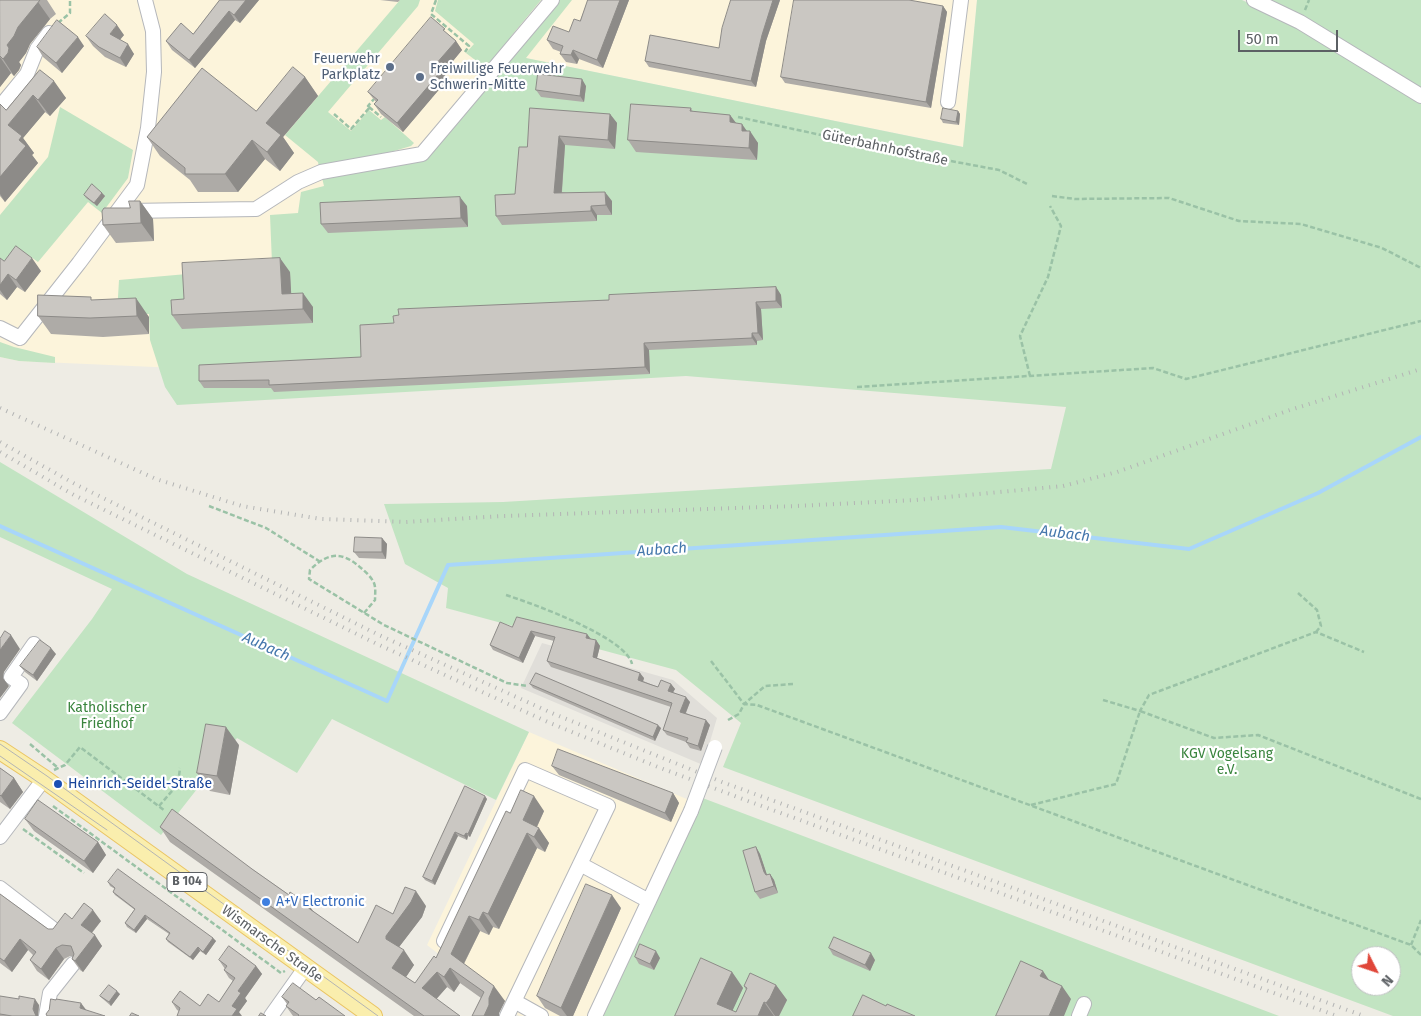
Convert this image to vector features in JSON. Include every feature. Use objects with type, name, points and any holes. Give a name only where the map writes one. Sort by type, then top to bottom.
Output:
[{"type":"main road","name":"Wismarsche Straße","points":[[0,750],[39,786],[301,974],[373,1016]]},
{"type":"street","points":[[0,328],[20,338],[137,185],[148,128],[154,72],[153,30],[145,0]]},
{"type":"street","points":[[118,211],[256,209],[298,182],[321,172],[422,154],[552,0]]},
{"type":"street","points":[[948,102],[961,0]]},
{"type":"street","points":[[1254,0],[1300,22],[1421,96]]},
{"type":"street","points":[[0,107],[27,74],[37,49],[57,24]]},
{"type":"street","points":[[0,714],[21,684],[11,677],[34,644]]},
{"type":"street","points":[[595,1016],[691,811],[715,747]]},
{"type":"street","points":[[444,941],[525,770],[608,806],[516,1002],[507,1016]]},
{"type":"street","points":[[4,830],[39,786]]},
{"type":"street","points":[[580,864],[649,901]]},
{"type":"street","points":[[0,888],[57,932]]},
{"type":"street","points":[[46,1016],[50,993],[73,964]]},
{"type":"street","points":[[271,1016],[301,974]]},
{"type":"street","points":[[516,1002],[541,1016]]},
{"type":"path","points":[[57,24],[70,13],[70,0]]},
{"type":"path","points":[[436,0],[431,14],[469,46],[465,52]]},
{"type":"path","points":[[334,114],[351,129],[370,107],[368,106],[378,94]]},
{"type":"path","points":[[372,102],[376,106]]},
{"type":"path","points":[[370,107],[381,117]]},
{"type":"path","name":"Güterbahnhofstraße","points":[[738,117],[881,148],[1000,170],[1030,184]]},
{"type":"path","points":[[1052,196],[1075,199],[1169,198],[1239,221],[1301,224],[1382,248],[1421,268]]},
{"type":"path","points":[[1030,376],[1020,336],[1048,277],[1061,226],[1050,206]]},
{"type":"path","points":[[857,387],[1153,368],[1186,379],[1421,321]]},
{"type":"path","points":[[209,506],[266,528],[319,561]]},
{"type":"path","points":[[364,613],[375,600],[374,582],[353,561],[341,555],[331,556],[319,561],[310,570],[308,579],[364,613],[384,625],[506,683],[527,686]]},
{"type":"path","points":[[1031,805],[1116,784],[1140,711],[1150,695],[1316,632],[1321,626],[1317,610],[1298,593]]},
{"type":"path","points":[[506,595],[537,605],[570,619],[621,650],[631,660],[632,664]]},
{"type":"path","points":[[1316,632],[1364,652]]},
{"type":"path","points":[[711,661],[744,704],[756,705],[1411,945],[1421,955]]},
{"type":"path","points":[[728,720],[739,714],[744,704],[765,686],[793,684]]},
{"type":"path","points":[[1103,700],[1140,711],[1214,738],[1258,735],[1421,798]]},
{"type":"path","points":[[30,744],[57,767]]},
{"type":"path","points":[[165,811],[80,746],[65,765],[57,767],[39,786],[281,972],[285,970],[301,974]]},
{"type":"path","points":[[159,806],[178,784],[180,768]]},
{"type":"path","points":[[4,830],[84,873]]},
{"type":"path","points":[[1411,945],[1421,920]]},
{"type":"shaded area","points":[[0,0],[977,0],[964,147],[525,58],[327,360],[177,368],[19,361],[0,357]]},
{"type":"shaded area","points":[[542,643],[673,680],[717,718],[703,765],[521,688]]},
{"type":"shaded area","points":[[529,732],[689,800],[590,1016],[519,1016],[427,945]]},
{"type":"green space","points":[[400,0],[420,0],[418,6],[328,112],[351,131],[369,110],[381,120],[385,117],[414,143],[411,146],[367,159],[319,167],[318,162],[285,135]]},
{"type":"green space","points":[[438,0],[541,0],[512,35],[506,49],[492,66],[487,62],[483,66],[466,53],[474,44],[435,11]]},
{"type":"green space","name":"KGV Vogelsang e.V.","points":[[558,0],[572,0],[526,58],[963,147],[977,0],[1242,0],[1300,27],[1421,104],[1421,1016],[1393,1016],[723,767],[741,723],[676,670],[446,608],[448,588],[405,564],[384,504],[503,502],[1051,469],[1066,407],[686,376],[177,405],[165,387],[150,340],[149,314],[117,314],[119,280],[187,274],[272,263],[270,215],[298,213],[301,192],[324,186],[322,178],[421,161]]},
{"type":"green space","points":[[1254,0],[1421,0],[1421,96]]},
{"type":"green space","points":[[60,107],[133,150],[128,178],[102,213],[88,202],[38,262],[24,252],[0,268],[0,215],[48,157]]},
{"type":"green space","points":[[0,342],[55,357],[55,363],[19,361],[0,357]]},
{"type":"green space","name":"Katholischer Friedhof","points":[[0,462],[187,574],[529,732],[496,800],[332,719],[297,773],[237,738],[161,835],[12,723],[92,619],[112,589],[0,537]]},
{"type":"green space","points":[[700,797],[1279,1016],[602,1016]]},
{"type":"building","points":[[0,0],[40,0],[18,27],[7,45],[9,48],[8,53],[3,59],[0,56]]},
{"type":"building","points":[[220,0],[246,0],[234,15],[229,11],[189,60],[166,41],[181,23],[193,34]]},
{"type":"building","points":[[588,0],[620,0],[597,60],[573,50],[571,55],[560,54],[563,46],[547,40],[553,26],[569,32],[574,19],[580,21]]},
{"type":"building","points":[[731,0],[773,0],[751,81],[645,61],[650,35],[719,48],[722,28]]},
{"type":"building","points":[[794,0],[909,0],[943,6],[926,102],[781,77]]},
{"type":"building","points":[[105,14],[117,25],[110,34],[128,44],[120,58],[99,47],[86,36]]},
{"type":"building","name":"Freiwillige Feuerwehr Schwerin-Mitte","points":[[431,17],[456,41],[435,65],[442,70],[397,123],[374,104],[378,100],[368,92]]},
{"type":"building","points":[[57,20],[78,37],[56,63],[37,47]]},
{"type":"building","points":[[293,67],[305,77],[266,123],[281,135],[267,152],[252,140],[225,174],[185,174],[185,168],[147,137],[202,68],[256,111]]},
{"type":"building","points":[[40,70],[54,81],[38,100],[33,95],[8,125],[22,136],[19,140],[26,146],[0,177],[0,104],[6,110]]},
{"type":"building","points":[[538,74],[582,79],[580,96],[536,90]]},
{"type":"building","points":[[631,104],[691,108],[690,111],[730,115],[730,122],[742,124],[742,131],[750,131],[749,148],[628,140]]},
{"type":"building","points":[[530,108],[610,114],[608,140],[559,136],[554,193],[605,192],[606,205],[591,206],[591,211],[496,216],[495,195],[515,194],[519,147],[527,147]]},
{"type":"building","points":[[943,108],[958,111],[956,122],[941,119]]},
{"type":"building","points":[[92,184],[102,193],[94,203],[84,195]]},
{"type":"building","points":[[460,197],[461,218],[321,224],[320,203]]},
{"type":"building","points":[[129,201],[140,201],[141,223],[103,225],[102,211],[104,208],[130,208]]},
{"type":"building","points":[[16,246],[32,258],[16,280],[8,274],[0,285],[0,258],[4,261]]},
{"type":"building","points":[[280,258],[282,294],[303,293],[303,309],[172,315],[171,300],[184,299],[182,263]]},
{"type":"building","points":[[776,287],[776,301],[756,302],[758,333],[752,333],[752,338],[644,343],[645,367],[269,385],[269,380],[199,381],[199,365],[361,357],[360,325],[394,323],[393,316],[399,315],[398,309],[609,300],[609,295]]},
{"type":"building","points":[[38,295],[91,297],[91,300],[136,298],[137,316],[90,318],[38,316]]},
{"type":"building","points":[[355,537],[382,538],[382,552],[354,552]]},
{"type":"building","points":[[517,617],[587,634],[586,638],[596,640],[593,657],[640,673],[638,680],[649,684],[658,687],[661,680],[671,684],[668,691],[686,697],[680,712],[706,720],[698,746],[686,742],[688,738],[663,730],[672,703],[547,661],[555,637],[531,631],[519,658],[490,645],[500,622],[512,627]]},
{"type":"building","points":[[5,631],[11,635],[0,650],[0,639]]},
{"type":"building","points":[[40,640],[51,648],[33,675],[20,666]]},
{"type":"building","points":[[536,673],[658,725],[653,737],[530,684]]},
{"type":"building","points":[[206,724],[226,727],[217,776],[197,773]]},
{"type":"building","points":[[558,749],[673,793],[665,813],[552,766]]},
{"type":"building","points":[[0,768],[14,778],[1,796],[0,795]]},
{"type":"building","points":[[465,786],[485,796],[468,834],[466,833],[464,836],[455,832],[432,881],[423,877]]},
{"type":"building","points":[[521,790],[534,796],[523,820],[539,828],[534,837],[527,833],[488,914],[483,912],[479,920],[469,916],[451,954],[494,986],[484,1016],[472,1016],[484,992],[450,968],[444,977],[437,972],[422,988],[460,1016],[424,1016],[160,827],[172,809],[289,895],[290,892],[309,905],[307,907],[358,943],[376,905],[393,914],[405,887],[416,891],[411,902],[386,936],[386,939],[404,950],[392,968],[415,983],[434,956],[436,958],[506,811],[510,813]]},
{"type":"building","points":[[38,800],[98,842],[84,861],[25,819]]},
{"type":"building","points":[[756,847],[764,872],[766,875],[770,874],[774,886],[755,892],[743,851]]},
{"type":"building","points":[[118,869],[213,938],[203,952],[198,947],[190,957],[166,939],[170,933],[145,915],[134,930],[125,923],[135,909],[113,892],[115,888],[108,882]]},
{"type":"building","points":[[586,884],[612,895],[561,1008],[537,996]]},
{"type":"building","points":[[0,894],[48,929],[53,929],[65,913],[72,919],[84,903],[93,910],[81,925],[95,935],[75,961],[72,959],[74,954],[71,946],[62,945],[56,948],[41,969],[30,960],[36,952],[20,939],[4,961],[0,958]]},
{"type":"building","points":[[834,937],[871,953],[865,965],[829,948]]},
{"type":"building","points":[[640,944],[656,951],[650,964],[635,957]]},
{"type":"building","points":[[229,946],[256,966],[238,991],[241,993],[232,1006],[237,1009],[232,1016],[177,1016],[180,1008],[172,1002],[180,991],[200,1006],[208,994],[219,1002],[235,978],[224,970],[227,966],[219,960]]},
{"type":"building","points":[[701,958],[732,972],[717,1004],[736,1012],[747,988],[744,986],[750,973],[776,985],[770,998],[766,1003],[764,1002],[758,1016],[675,1016]]},
{"type":"building","points":[[1021,961],[1043,971],[1040,976],[1062,986],[1049,1016],[996,1016]]},
{"type":"building","points":[[293,983],[316,1000],[319,997],[345,1016],[298,1016],[286,1006],[289,1002],[282,997]]},
{"type":"building","points":[[109,985],[117,991],[109,1002],[100,996]]},
{"type":"building","points":[[863,995],[886,1006],[887,1004],[915,1016],[853,1016]]},
{"type":"building","points":[[0,996],[19,999],[19,996],[35,999],[33,1009],[36,1016],[0,1014]]},
{"type":"building","points":[[51,999],[81,1003],[80,1008],[105,1016],[47,1016]]},
{"type":"waterway","name":"Aubach","points":[[0,526],[387,701],[448,565],[1001,527],[1189,549],[1318,493],[1421,437]]},
{"type":"tram line","points":[[0,744],[378,1016]]},
{"type":"tram line","points":[[0,756],[107,830]]},
{"type":"railway","points":[[0,408],[156,479],[242,506],[321,519],[406,522],[502,516],[916,500],[1063,486],[1117,472],[1290,410],[1421,369]]},
{"type":"railway","points":[[0,442],[75,484],[379,635],[554,714],[722,782],[1364,1016]]},
{"type":"railway","points":[[0,452],[74,495],[375,643],[550,723],[748,801],[1337,1016]]},
{"type":"place","name":"Feuerwehr Parkplatz","points":[[390,67]]},
{"type":"place","name":"Freiwillige Feuerwehr Schwerin-Mitte","points":[[420,77]]},
{"type":"place","name":"Heinrich-Seidel-Straße","points":[[58,784]]},
{"type":"place","name":"A+V Electronic","points":[[266,902]]}]
